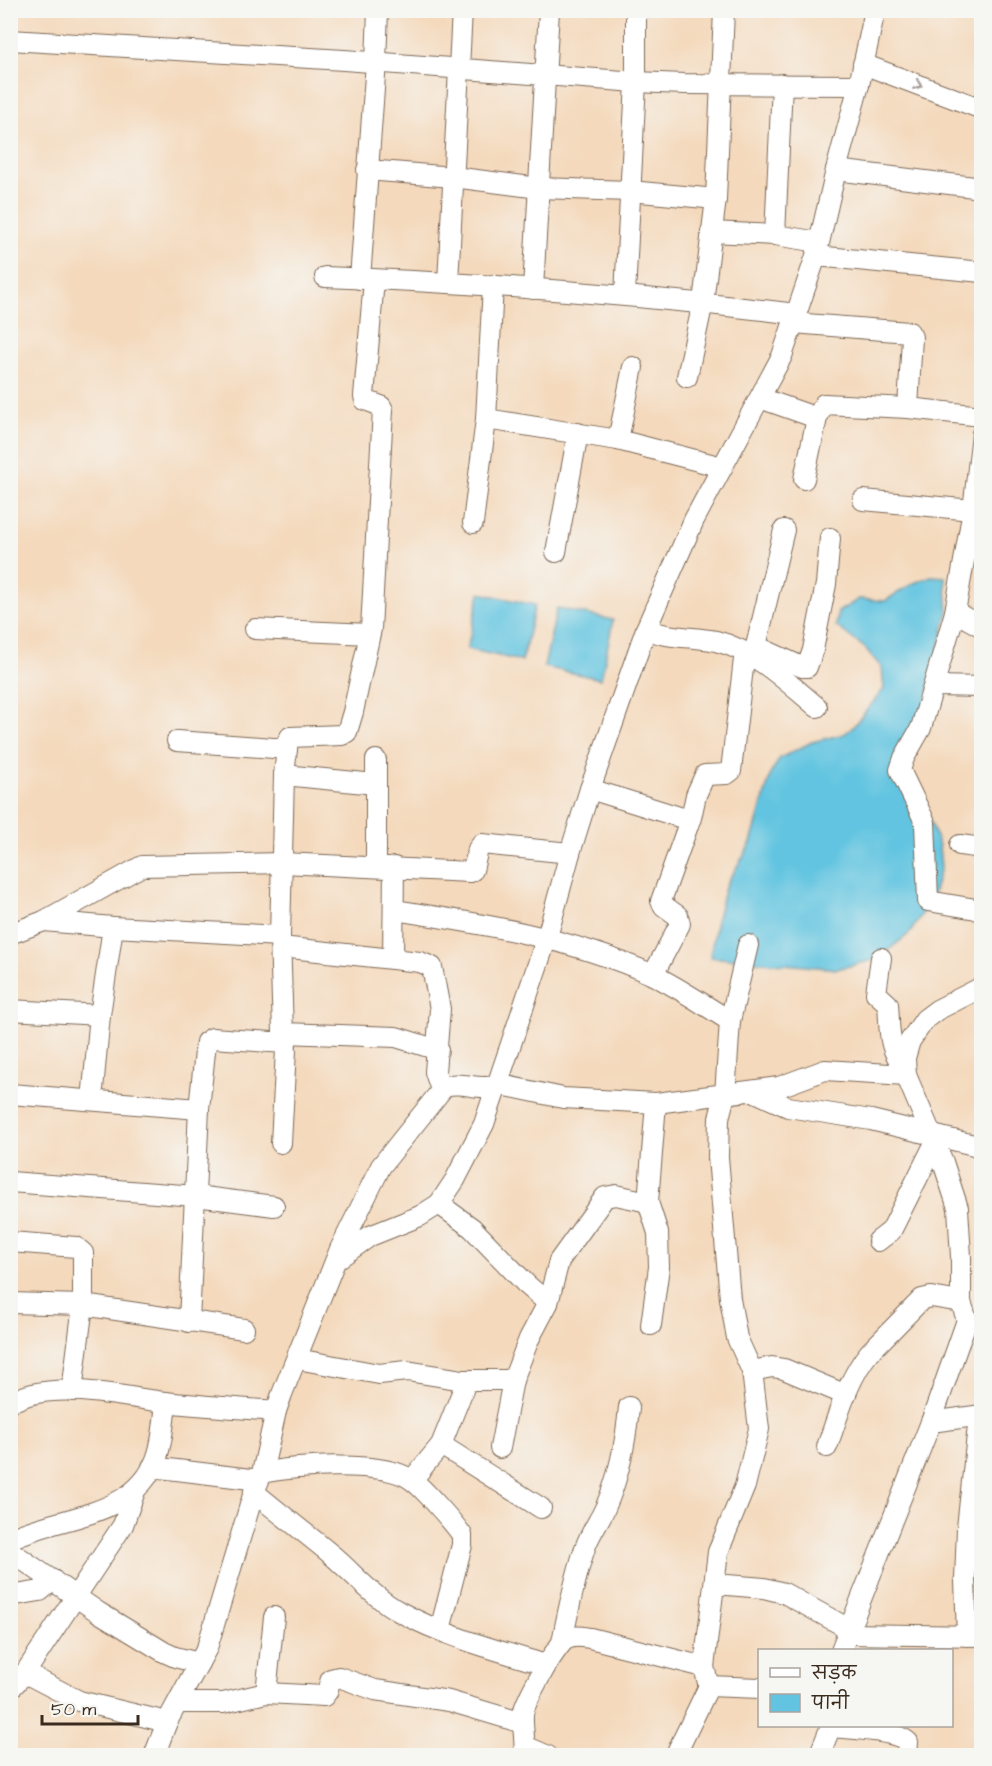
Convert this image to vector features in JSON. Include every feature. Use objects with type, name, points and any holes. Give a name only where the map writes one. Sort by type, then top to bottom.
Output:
[{"type":"street","points":[[281,1143],[284,1038],[280,942],[284,776],[287,749],[290,737],[333,736],[346,732],[353,712],[369,634],[383,410],[381,406],[365,400],[364,396],[367,170],[378,10]]},
{"type":"street","points":[[448,283],[462,10]]},
{"type":"street","points":[[532,289],[549,10]]},
{"type":"street","points":[[625,295],[636,82],[636,10]]},
{"type":"street","points":[[687,377],[703,303],[716,199],[723,10]]},
{"type":"street","points":[[336,1260],[370,1236],[420,1216],[440,1204],[484,1124],[547,937],[590,789],[646,629],[694,520],[782,356],[817,249],[859,85],[875,10]]},
{"type":"street","points":[[10,40],[459,67],[636,82],[859,85]]},
{"type":"street","points":[[863,64],[981,109]]},
{"type":"street","points":[[775,236],[782,84]]},
{"type":"street","points":[[367,170],[453,177],[539,188],[630,191],[716,199]]},
{"type":"street","points":[[836,170],[981,188]]},
{"type":"street","points":[[711,232],[775,236],[817,249],[981,272]]},
{"type":"street","points":[[325,277],[493,285],[625,295],[703,303],[795,318],[909,332],[912,337],[908,408]]},
{"type":"street","points":[[473,523],[486,419],[493,285]]},
{"type":"street","points":[[618,440],[633,367]]},
{"type":"street","points":[[760,398],[817,418]]},
{"type":"street","points":[[804,479],[817,418],[822,406],[829,403],[981,416]]},
{"type":"street","points":[[486,419],[618,440],[722,466]]},
{"type":"street","points":[[556,552],[578,434]]},
{"type":"street","points":[[981,441],[973,510],[955,612],[921,728],[902,762],[900,773],[925,822],[928,901],[976,909],[981,912]]},
{"type":"street","points":[[863,500],[973,510]]},
{"type":"street","points":[[653,975],[680,924],[678,916],[661,901],[690,820],[696,795],[705,775],[727,774],[732,769],[743,661],[752,649],[784,530]]},
{"type":"street","points":[[646,629],[662,635],[713,640],[752,649],[801,667],[807,667],[813,650],[826,584],[830,538]]},
{"type":"street","points":[[955,612],[981,627]]},
{"type":"street","points":[[255,629],[369,634]]},
{"type":"street","points":[[752,649],[817,707]]},
{"type":"street","points":[[935,686],[981,687]]},
{"type":"street","points":[[177,741],[287,749]]},
{"type":"street","points":[[376,760],[375,784],[385,866],[395,910],[393,959]]},
{"type":"street","points":[[284,776],[375,784]]},
{"type":"street","points":[[590,789],[690,820]]},
{"type":"street","points":[[10,934],[44,921],[142,866],[283,863],[385,866],[471,872],[479,846],[487,843],[570,853]]},
{"type":"street","points":[[960,845],[981,848]]},
{"type":"street","points":[[395,910],[484,923],[547,937],[611,958],[653,975],[730,1020]]},
{"type":"street","points":[[44,921],[280,942],[428,963],[434,969],[440,1009],[435,1072],[441,1090]]},
{"type":"street","points":[[92,1100],[100,1014],[113,927]]},
{"type":"street","points":[[675,1755],[706,1676],[708,1631],[721,1542],[745,1486],[756,1443],[758,1418],[752,1371],[736,1338],[729,1289],[718,1157],[719,1118],[724,1095],[730,1020],[748,945]]},
{"type":"street","points":[[846,1638],[931,1422],[970,1315],[961,1257],[958,1209],[934,1140],[906,1071],[891,1042],[888,1004],[876,993],[881,958]]},
{"type":"street","points":[[906,1071],[907,1048],[925,1019],[937,1010],[981,987]]},
{"type":"street","points":[[10,1010],[100,1014]]},
{"type":"street","points":[[189,1322],[199,1109],[208,1039],[396,1037],[438,1050]]},
{"type":"street","points":[[154,1755],[167,1722],[207,1648],[258,1482],[276,1411],[336,1260],[381,1166],[446,1085],[490,1087],[497,1084],[562,1098],[656,1102],[779,1087],[825,1070],[906,1071]]},
{"type":"street","points":[[753,1091],[789,1107],[872,1120],[934,1140],[981,1147]]},
{"type":"street","points":[[10,1094],[199,1109]]},
{"type":"street","points":[[651,1325],[659,1267],[657,1233],[648,1202],[656,1102]]},
{"type":"street","points":[[878,1241],[891,1231],[934,1140]]},
{"type":"street","points":[[10,1182],[196,1196],[274,1206]]},
{"type":"street","points":[[500,1448],[513,1380],[529,1339],[548,1303],[562,1256],[605,1197],[616,1195],[648,1202]]},
{"type":"street","points":[[440,1204],[472,1228],[526,1284],[548,1303]]},
{"type":"street","points":[[10,1242],[80,1249],[83,1257],[83,1305],[72,1391]]},
{"type":"street","points":[[827,1447],[846,1395],[863,1361],[922,1299],[931,1297],[970,1315]]},
{"type":"street","points":[[10,1303],[83,1305],[244,1329]]},
{"type":"street","points":[[297,1359],[379,1374],[407,1371],[467,1380],[513,1380]]},
{"type":"street","points":[[752,1371],[772,1367],[784,1369],[846,1395]]},
{"type":"street","points":[[412,1480],[441,1445],[467,1380]]},
{"type":"street","points":[[10,1403],[24,1396],[72,1391],[276,1411]]},
{"type":"street","points":[[10,1539],[114,1505],[135,1491],[143,1483],[152,1467],[159,1447],[166,1402]]},
{"type":"street","points":[[562,1642],[573,1590],[586,1545],[606,1505],[620,1468],[629,1407]]},
{"type":"street","points":[[715,1584],[764,1588],[784,1593],[846,1638],[903,1643],[974,1636],[965,1580],[967,1528],[980,1415],[931,1422]]},
{"type":"street","points":[[441,1445],[541,1509]]},
{"type":"street","points":[[152,1467],[258,1482],[285,1468],[331,1466],[399,1473],[412,1480],[462,1534],[462,1545],[440,1630]]},
{"type":"street","points":[[258,1482],[379,1599],[400,1612],[440,1630],[498,1652],[546,1665]]},
{"type":"street","points":[[10,1689],[25,1673],[123,1525],[135,1491]]},
{"type":"street","points":[[10,1551],[98,1612],[164,1652],[199,1663]]},
{"type":"street","points":[[10,1596],[37,1592],[53,1580]]},
{"type":"street","points":[[266,1693],[274,1617]]},
{"type":"street","points":[[548,1755],[524,1751],[525,1707],[546,1665],[562,1642],[568,1638],[582,1637],[706,1676],[758,1688]]},
{"type":"street","points":[[25,1673],[79,1701],[167,1722]]},
{"type":"street","points":[[178,1703],[223,1703],[266,1693],[324,1696],[331,1680],[339,1677],[387,1692],[449,1701],[524,1723]]},
{"type":"street","points":[[819,1755],[831,1727]]},
{"type":"street","points":[[846,1727],[893,1730],[908,1741],[907,1755]]},
{"type":"water","points":[[931,576],[945,577],[948,611],[910,767],[916,794],[931,823],[939,846],[941,867],[932,898],[910,933],[877,959],[837,969],[710,957],[725,887],[751,843],[771,773],[780,758],[812,742],[844,734],[852,728],[884,689],[882,668],[865,648],[836,626],[838,612],[859,599],[885,601],[912,584]]},
{"type":"water","points":[[480,593],[535,605],[522,661],[467,649]]},
{"type":"water","points":[[557,608],[613,620],[601,679],[544,667]]}]
